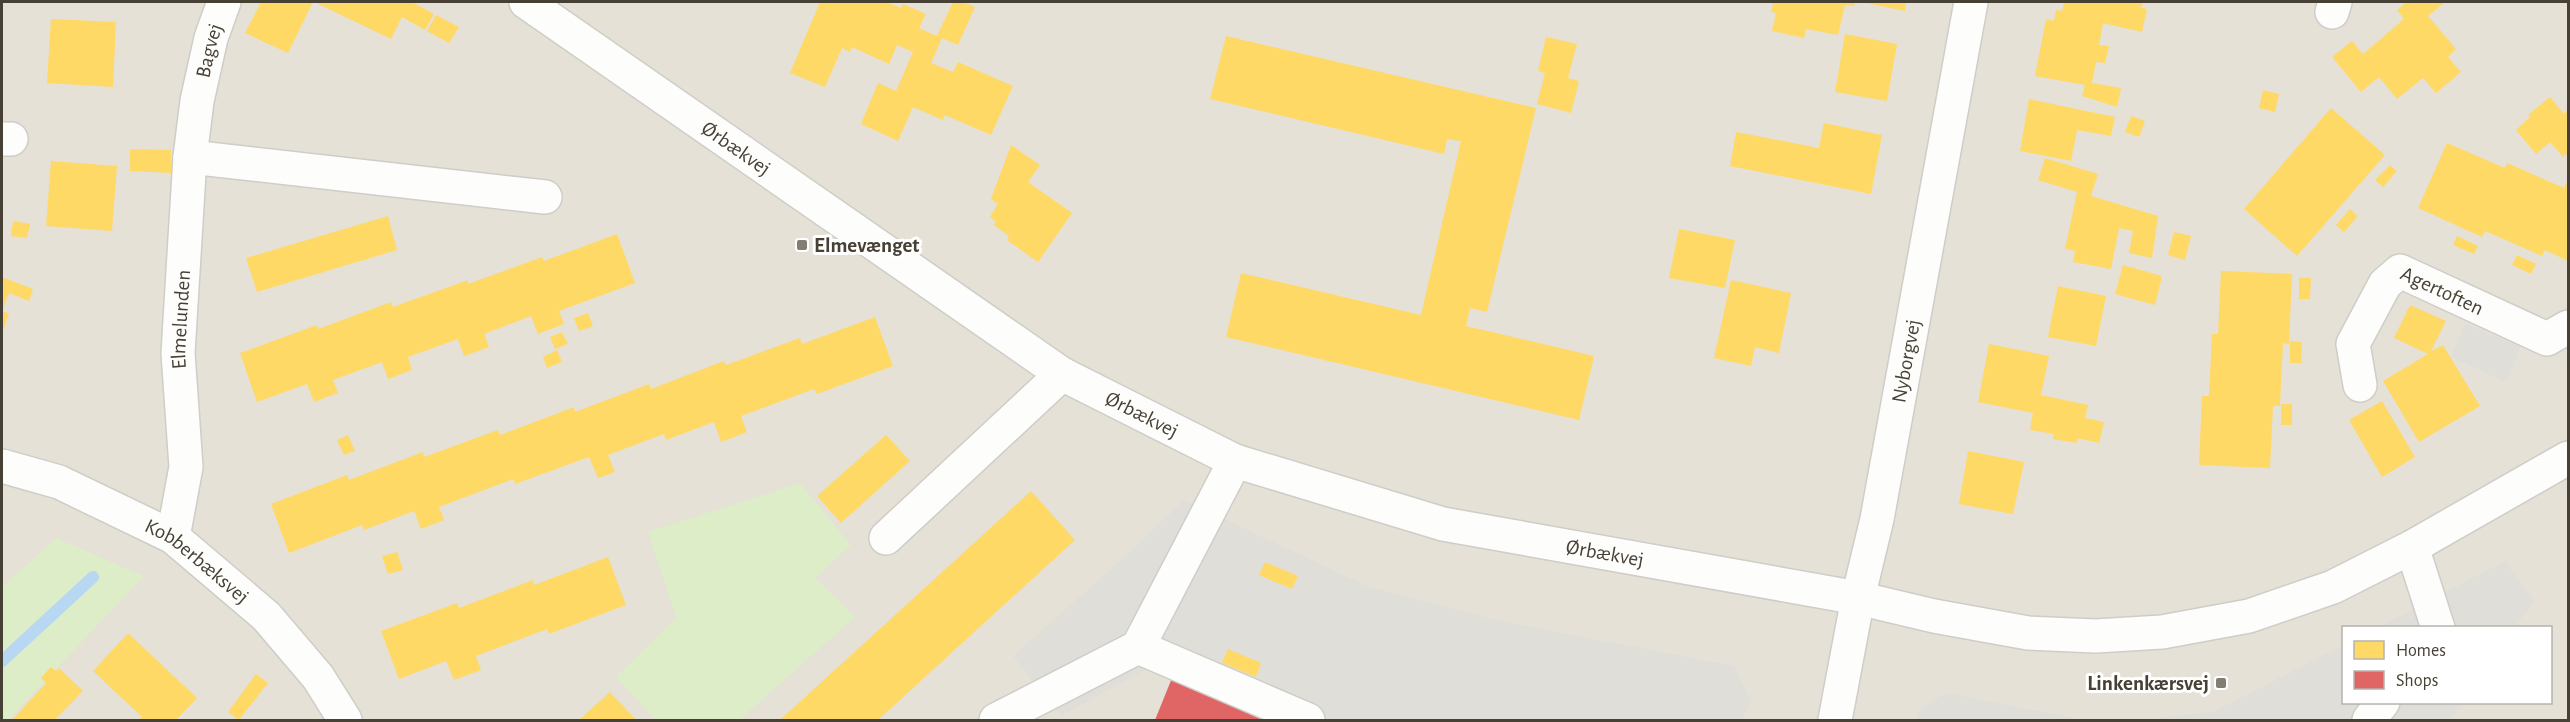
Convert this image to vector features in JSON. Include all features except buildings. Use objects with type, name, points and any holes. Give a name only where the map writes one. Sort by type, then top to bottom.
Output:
[{"type":"street","name":"Bagvej","points":[[197,101],[211,38],[224,2]]},
{"type":"street","name":"Ørbækvej","points":[[526,2],[1062,374],[1235,461],[1443,524],[1858,598]]},
{"type":"street","name":"Nyborgvej","points":[[1835,720],[1858,598],[1877,519],[1971,2]]},
{"type":"street","name":"Elmelunden","points":[[173,537],[186,467],[178,353],[190,157],[197,101]]},
{"type":"street","points":[[190,157],[545,197]]},
{"type":"street","name":"Agertoften","points":[[2360,385],[2353,344],[2385,284],[2400,271],[2547,339],[2568,327]]},
{"type":"street","points":[[886,538],[1062,374]]},
{"type":"street","points":[[1858,598],[1934,616],[2028,633],[2096,636],[2162,632],[2249,616],[2333,587],[2412,547],[2568,458]]},
{"type":"street","points":[[996,720],[1138,648],[1235,461]]},
{"type":"street","name":"Kobberbæksvej","points":[[2,466],[59,482],[173,537],[266,616],[318,677],[345,720]]},
{"type":"street","points":[[2412,547],[2438,626]]},
{"type":"street","points":[[1138,648],[1308,720]]},
{"type":"street","points":[[2369,720],[2381,704]]},
{"type":"shaded area","points":[[2,2],[2568,2],[2568,720],[2,720]]},
{"type":"shaded area","points":[[2465,323],[2521,347],[2506,382],[2451,357]]},
{"type":"shaded area","points":[[1184,500],[1367,586],[1496,620],[1734,666],[1751,701],[1742,720],[1274,720],[1149,668],[1061,716],[1013,656],[1132,550]]},
{"type":"shaded area","points":[[2505,561],[2534,600],[2516,626],[2381,626]]},
{"type":"shaded area","points":[[2342,646],[2342,704],[2462,704],[2450,720],[2143,720],[2215,711]]},
{"type":"shaded area","points":[[1945,693],[2085,720],[1916,720],[1919,710]]},
{"type":"green space","points":[[800,483],[851,545],[815,578],[855,617],[739,720],[656,720],[616,677],[676,618],[648,532]]},
{"type":"green space","points":[[56,538],[144,576],[8,720],[2,720],[2,587]]},
{"type":"waterway","points":[[2,661],[93,577]]},
{"type":"place","name":"Elmevænget","points":[[802,245]]},
{"type":"place","name":"Linkenkærsvej","points":[[2221,683]]}]
